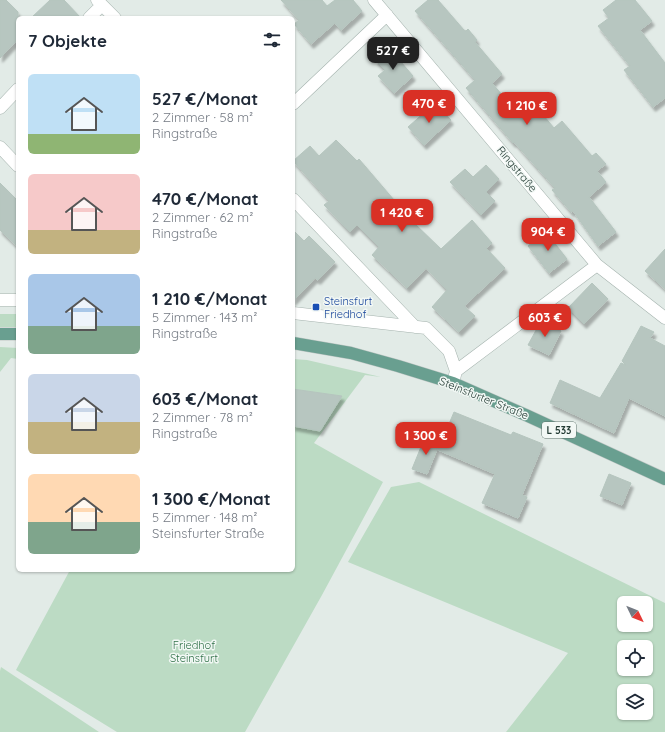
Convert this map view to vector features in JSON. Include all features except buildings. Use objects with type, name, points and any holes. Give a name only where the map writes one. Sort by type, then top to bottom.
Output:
[{"type":"main road","points":[[0,334],[16,334]]},
{"type":"main road","name":"Steinsfurter Straße","points":[[295,343],[351,353],[398,366],[453,384],[528,416],[665,479]]},
{"type":"street","name":"Ringstraße","points":[[374,0],[597,265],[665,318]]},
{"type":"street","points":[[90,16],[100,2],[113,16]]},
{"type":"street","points":[[295,102],[387,15]]},
{"type":"street","points":[[0,108],[16,91]]},
{"type":"street","points":[[0,148],[16,164]]},
{"type":"street","points":[[295,201],[415,326]]},
{"type":"street","points":[[456,371],[597,265]]},
{"type":"street","points":[[0,300],[16,300]]},
{"type":"street","points":[[295,313],[426,328],[449,351],[456,371],[453,384]]},
{"type":"green space","points":[[0,314],[16,314],[16,327],[0,327]]},
{"type":"green space","points":[[0,347],[16,348],[16,359],[11,358],[0,372]]},
{"type":"green space","name":"Friedhof Steinsfurt","points":[[295,359],[307,360],[381,377],[365,375],[314,443],[383,482],[322,595],[245,732],[117,732],[16,670],[69,572],[295,572]]},
{"type":"green space","points":[[419,482],[651,596],[617,596],[617,632],[653,632],[653,597],[665,603],[665,732],[506,732],[568,653],[348,562],[391,487]]},
{"type":"green space","points":[[1,667],[99,732],[0,732]]},
{"type":"place","name":"Steinsfurt Friedhof","points":[[316,307]]}]
